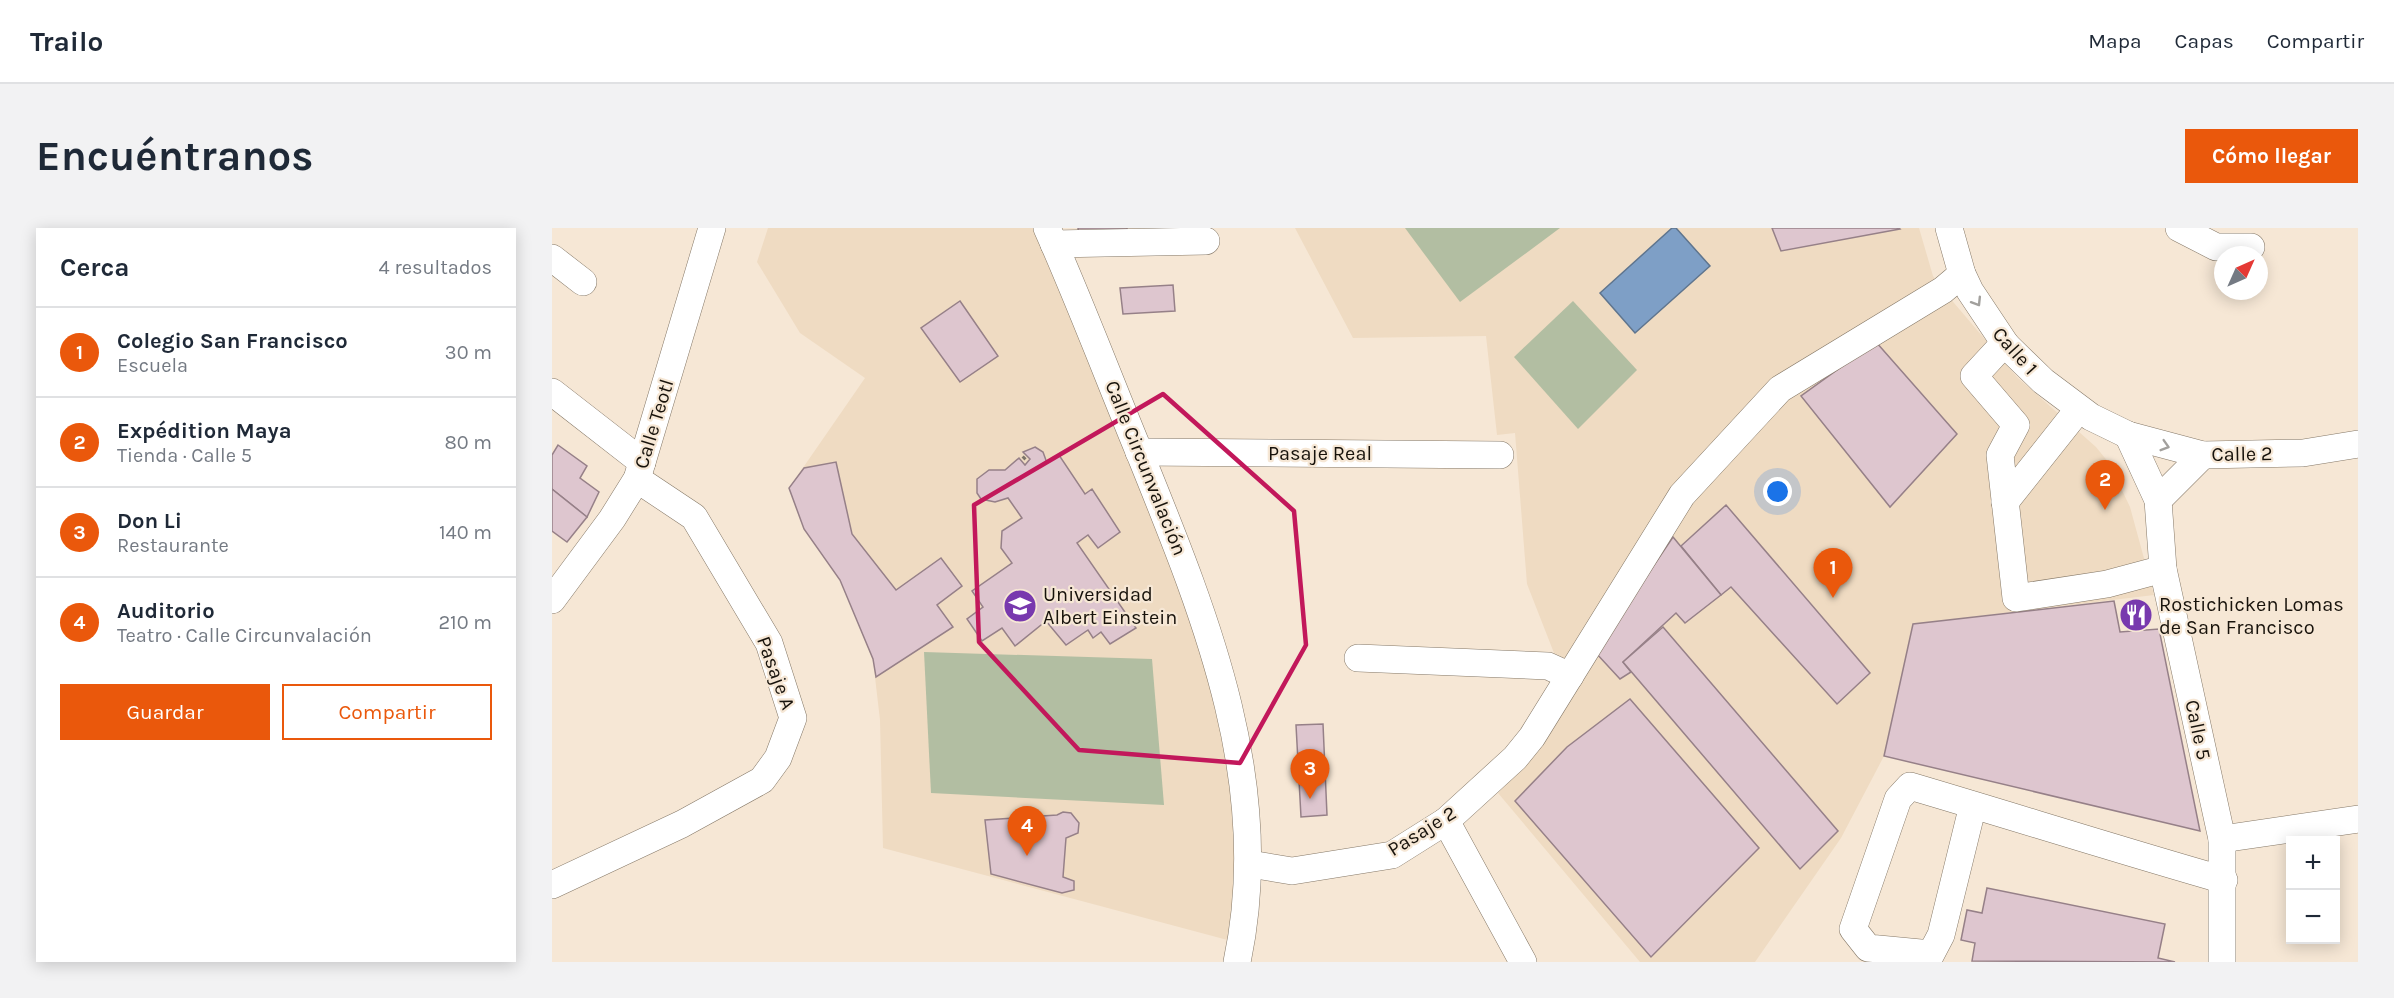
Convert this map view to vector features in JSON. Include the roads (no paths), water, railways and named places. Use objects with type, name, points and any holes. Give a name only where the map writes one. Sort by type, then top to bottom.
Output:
[{"type":"street","name":"Calle 1","points":[[1949,228],[1962,274],[1980,308],[2006,345],[2043,381],[2078,410],[2128,435]]},
{"type":"street","points":[[2179,228],[2214,246]]},
{"type":"street","name":"Calle Teotl","points":[[552,600],[607,527],[639,471],[706,231]]},
{"type":"street","points":[[1051,236],[1206,241]]},
{"type":"street","name":"Calle Circunvalación","points":[[1051,236],[1188,573],[1222,680],[1246,805],[1250,864],[1237,962]]},
{"type":"street","points":[[552,258],[584,282]]},
{"type":"street","name":"Pasaje 2","points":[[1250,864],[1292,871],[1392,855],[1446,821],[1523,748],[1682,495],[1780,389],[1943,290],[1962,274]]},
{"type":"street","points":[[2006,345],[1999,349],[1974,376],[2016,425],[2000,455],[2016,598],[2108,584],[2163,569]]},
{"type":"street","name":"Pasaje A","points":[[552,392],[694,518],[769,643],[793,718],[778,758],[762,780],[682,824],[552,885]]},
{"type":"street","points":[[2005,502],[2078,410]]},
{"type":"street","name":"Calle 2","points":[[2128,435],[2203,455],[2303,453],[2358,444]]},
{"type":"street","name":"Calle 5","points":[[2128,435],[2158,500],[2163,569],[2222,840],[2224,880],[2222,962]]},
{"type":"street","name":"Pasaje Real","points":[[1139,452],[1500,455]]},
{"type":"street","points":[[2158,500],[2203,455]]},
{"type":"street","points":[[1358,658],[1548,666],[1570,676]]},
{"type":"street","points":[[1973,805],[1941,935],[1931,954],[1868,948],[1853,929],[1898,800],[1910,786],[2224,880]]},
{"type":"street","points":[[2222,840],[2358,819]]},
{"type":"street","points":[[1446,821],[1523,962]]},
{"type":"water","points":[[1672,228],[1676,228],[1710,266],[1635,333],[1600,293]]},
{"type":"place","name":"Expédition Maya","points":[[2105,510]]},
{"type":"place","name":"Colegio San Francisco","points":[[1833,598]]},
{"type":"place","name":"Universidad Albert Einstein","points":[[1020,606]]},
{"type":"place","name":"Rostichicken Lomas de San Francisco","points":[[2136,615]]},
{"type":"place","name":"Don Li","points":[[1310,799]]},
{"type":"place","name":"Auditorio","points":[[1027,856]]}]
